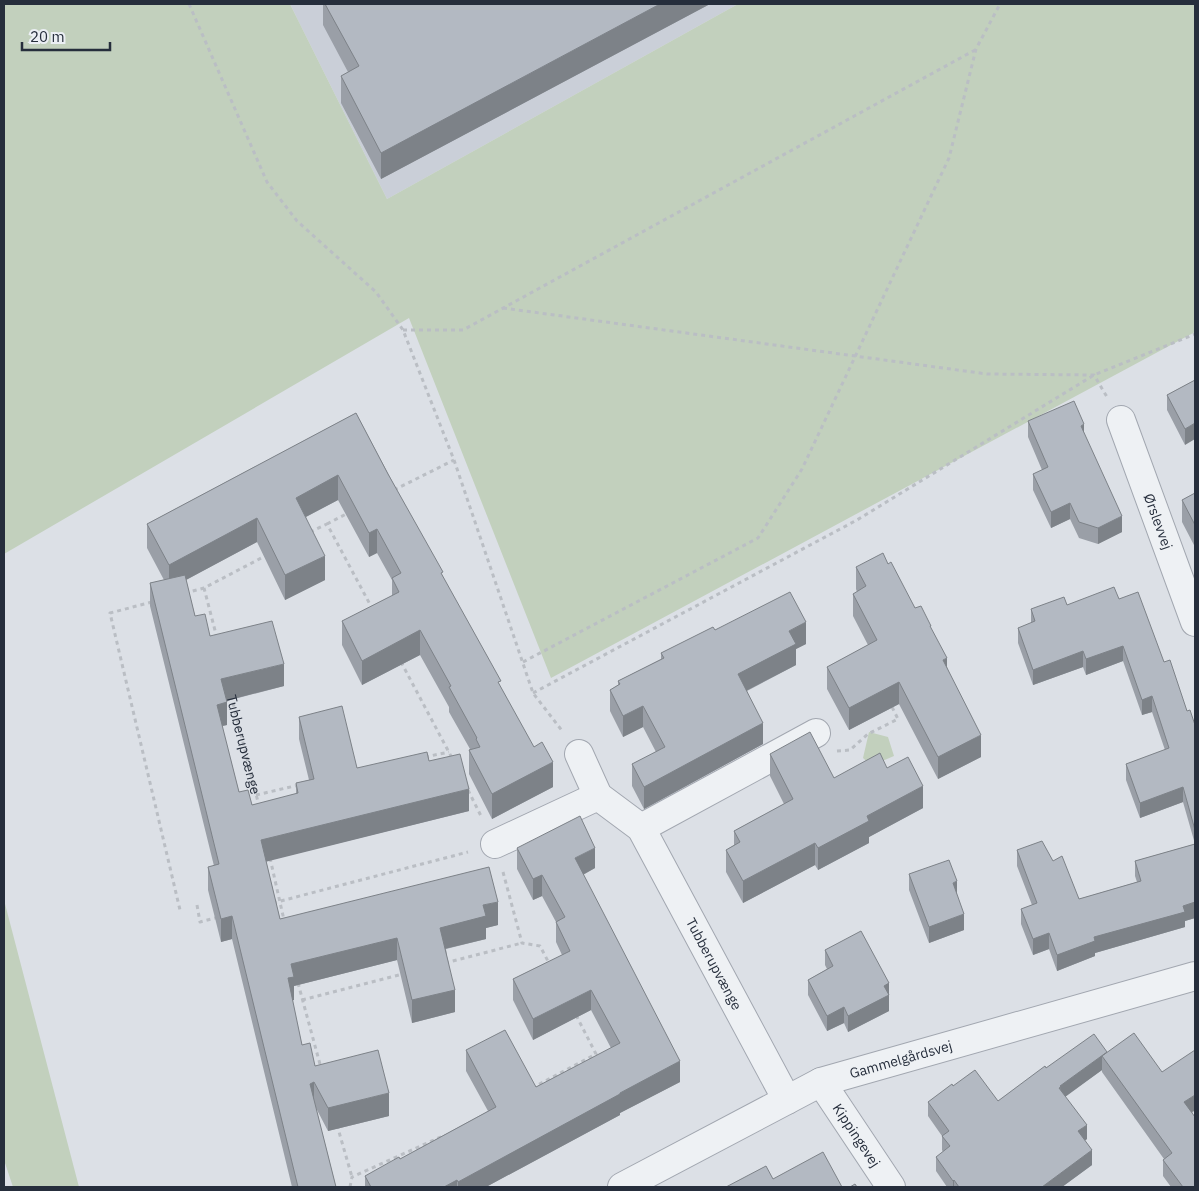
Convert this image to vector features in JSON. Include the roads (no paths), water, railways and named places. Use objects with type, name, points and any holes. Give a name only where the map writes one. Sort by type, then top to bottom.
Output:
[{"type":"street","name":"Ørslevvej","points":[[1121,420],[1195,622]]},
{"type":"street","points":[[641,828],[816,733]]},
{"type":"street","name":"Tubberupvænge","points":[[579,754],[598,796],[641,828],[788,1100]]},
{"type":"street","points":[[495,844],[598,796]]},
{"type":"street","name":"Gammelgårdsvej","points":[[622,1187],[821,1082],[1195,976]]},
{"type":"street","name":"Kippingevej","points":[[821,1082],[891,1187]]}]
